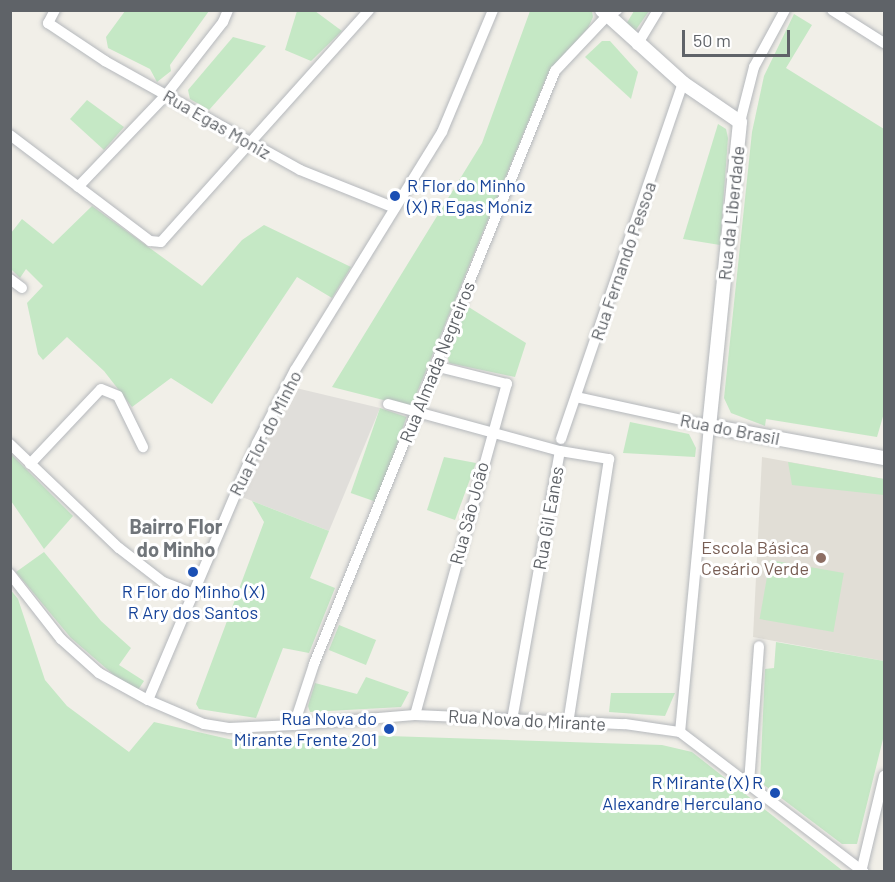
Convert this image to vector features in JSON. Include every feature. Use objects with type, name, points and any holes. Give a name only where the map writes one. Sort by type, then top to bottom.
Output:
[{"type":"street","name":"Rua Egas Moniz","points":[[55,10],[48,23],[249,144],[300,170],[395,208]]},
{"type":"street","points":[[78,187],[166,95],[223,22],[228,10]]},
{"type":"street","points":[[10,135],[150,240],[161,242],[369,10]]},
{"type":"street","name":"Rua Flor do Minho","points":[[148,700],[257,443],[295,370],[442,132],[493,10]]},
{"type":"street","points":[[637,45],[658,10]]},
{"type":"street","name":"Rua da Liberdade","points":[[709,426],[740,122],[754,67],[785,10]]},
{"type":"street","points":[[832,10],[885,43]]},
{"type":"street","points":[[609,12],[637,45],[683,83],[740,122]]},
{"type":"street","name":"Rua Almada Negreiros","points":[[294,725],[314,664],[555,72],[609,12]]},
{"type":"street","name":"Rua Fernando Pessoa","points":[[561,439],[683,83]]},
{"type":"street","name":"Rua São João","points":[[415,714],[507,384],[435,366]]},
{"type":"street","points":[[30,464],[101,388],[118,396],[143,447]]},
{"type":"street","name":"Rua do Brasil","points":[[576,397],[709,426],[885,458]]},
{"type":"street","points":[[388,404],[560,451]]},
{"type":"street","points":[[709,426],[680,732],[862,871],[885,776]]},
{"type":"street","points":[[10,444],[119,548],[163,582],[194,594]]},
{"type":"street","name":"Rua Gil Eanes","points":[[512,720],[560,451],[609,459],[568,723]]},
{"type":"street","points":[[10,574],[76,654],[99,673],[148,700]]},
{"type":"street","points":[[749,783],[759,646]]},
{"type":"street","name":"Rua Nova do Mirante","points":[[148,700],[204,724],[229,728],[294,725],[415,714],[680,732]]},
{"type":"shaded area","points":[[296,388],[380,408],[329,531],[237,495]]},
{"type":"shaded area","name":"Escola Básica Cesário Verde","points":[[762,457],[884,479],[884,661],[753,637]]},
{"type":"green space","points":[[125,11],[209,11],[170,65],[171,71],[157,82],[150,69],[108,48],[106,37]]},
{"type":"green space","points":[[297,11],[315,11],[342,31],[311,61],[285,50]]},
{"type":"green space","points":[[530,11],[592,11],[593,17],[588,28],[549,71],[411,407],[332,387],[482,143]]},
{"type":"green space","points":[[634,11],[649,11],[633,34],[625,26]]},
{"type":"green space","points":[[794,14],[812,25],[786,68],[884,129],[884,413],[877,437],[766,419],[765,426],[731,413],[724,398],[752,132],[764,76]]},
{"type":"green space","points":[[233,37],[266,46],[209,110],[190,99],[188,90]]},
{"type":"green space","points":[[602,41],[610,41],[638,72],[631,99],[585,57]]},
{"type":"green space","points":[[87,100],[124,127],[104,150],[70,119]]},
{"type":"green space","points":[[718,124],[726,129],[728,138],[720,245],[683,239]]},
{"type":"green space","points":[[92,206],[202,286],[242,240],[264,225],[351,267],[332,298],[297,277],[212,404],[171,378],[132,407],[104,371],[67,337],[43,360],[38,354],[27,303],[43,286],[26,269],[20,278],[11,269],[11,233],[22,219],[53,244]]},
{"type":"green space","points":[[467,306],[526,343],[515,377],[449,363],[447,353]]},
{"type":"green space","points":[[380,408],[406,417],[377,502],[351,493]]},
{"type":"green space","points":[[630,422],[689,434],[696,448],[695,457],[623,453]]},
{"type":"green space","points":[[11,454],[73,516],[44,549],[11,501]]},
{"type":"green space","points":[[444,457],[476,463],[455,520],[427,510]]},
{"type":"green space","points":[[788,462],[884,479],[884,495],[792,485]]},
{"type":"green space","points":[[252,501],[329,531],[310,578],[335,588],[309,653],[283,648],[256,718],[199,709],[196,704],[264,522]]},
{"type":"green space","points":[[44,552],[101,621],[131,648],[119,665],[144,681],[138,690],[115,676],[71,638],[16,572]]},
{"type":"green space","points":[[770,560],[844,573],[833,632],[760,619]]},
{"type":"green space","points":[[10,589],[18,599],[45,680],[67,706],[129,752],[154,722],[259,746],[358,735],[662,745],[692,752],[843,871],[11,871]]},
{"type":"green space","points":[[339,625],[376,640],[366,665],[329,650]]},
{"type":"green space","points":[[776,642],[884,661],[884,735],[857,844],[842,844],[760,782],[765,669],[774,668]]},
{"type":"green space","points":[[366,677],[409,692],[401,707],[310,712],[308,706],[315,683],[357,694]]},
{"type":"green space","points":[[611,693],[675,693],[665,716],[609,712]]},
{"type":"place","name":"R Flor do Minho (X) R Egas Moniz","points":[[395,196]]},
{"type":"place","name":"Escola Básica Cesário Verde","points":[[821,558]]},
{"type":"place","name":"R Flor do Minho (X) R Ary dos Santos","points":[[193,572]]},
{"type":"place","name":"Rua Nova do Mirante Frente 201","points":[[389,729]]},
{"type":"place","name":"R Mirante (X) R Alexandre Herculano","points":[[775,793]]},
{"type":"district","name":"Bairro Flor do Minho","points":[[176,538]]}]
